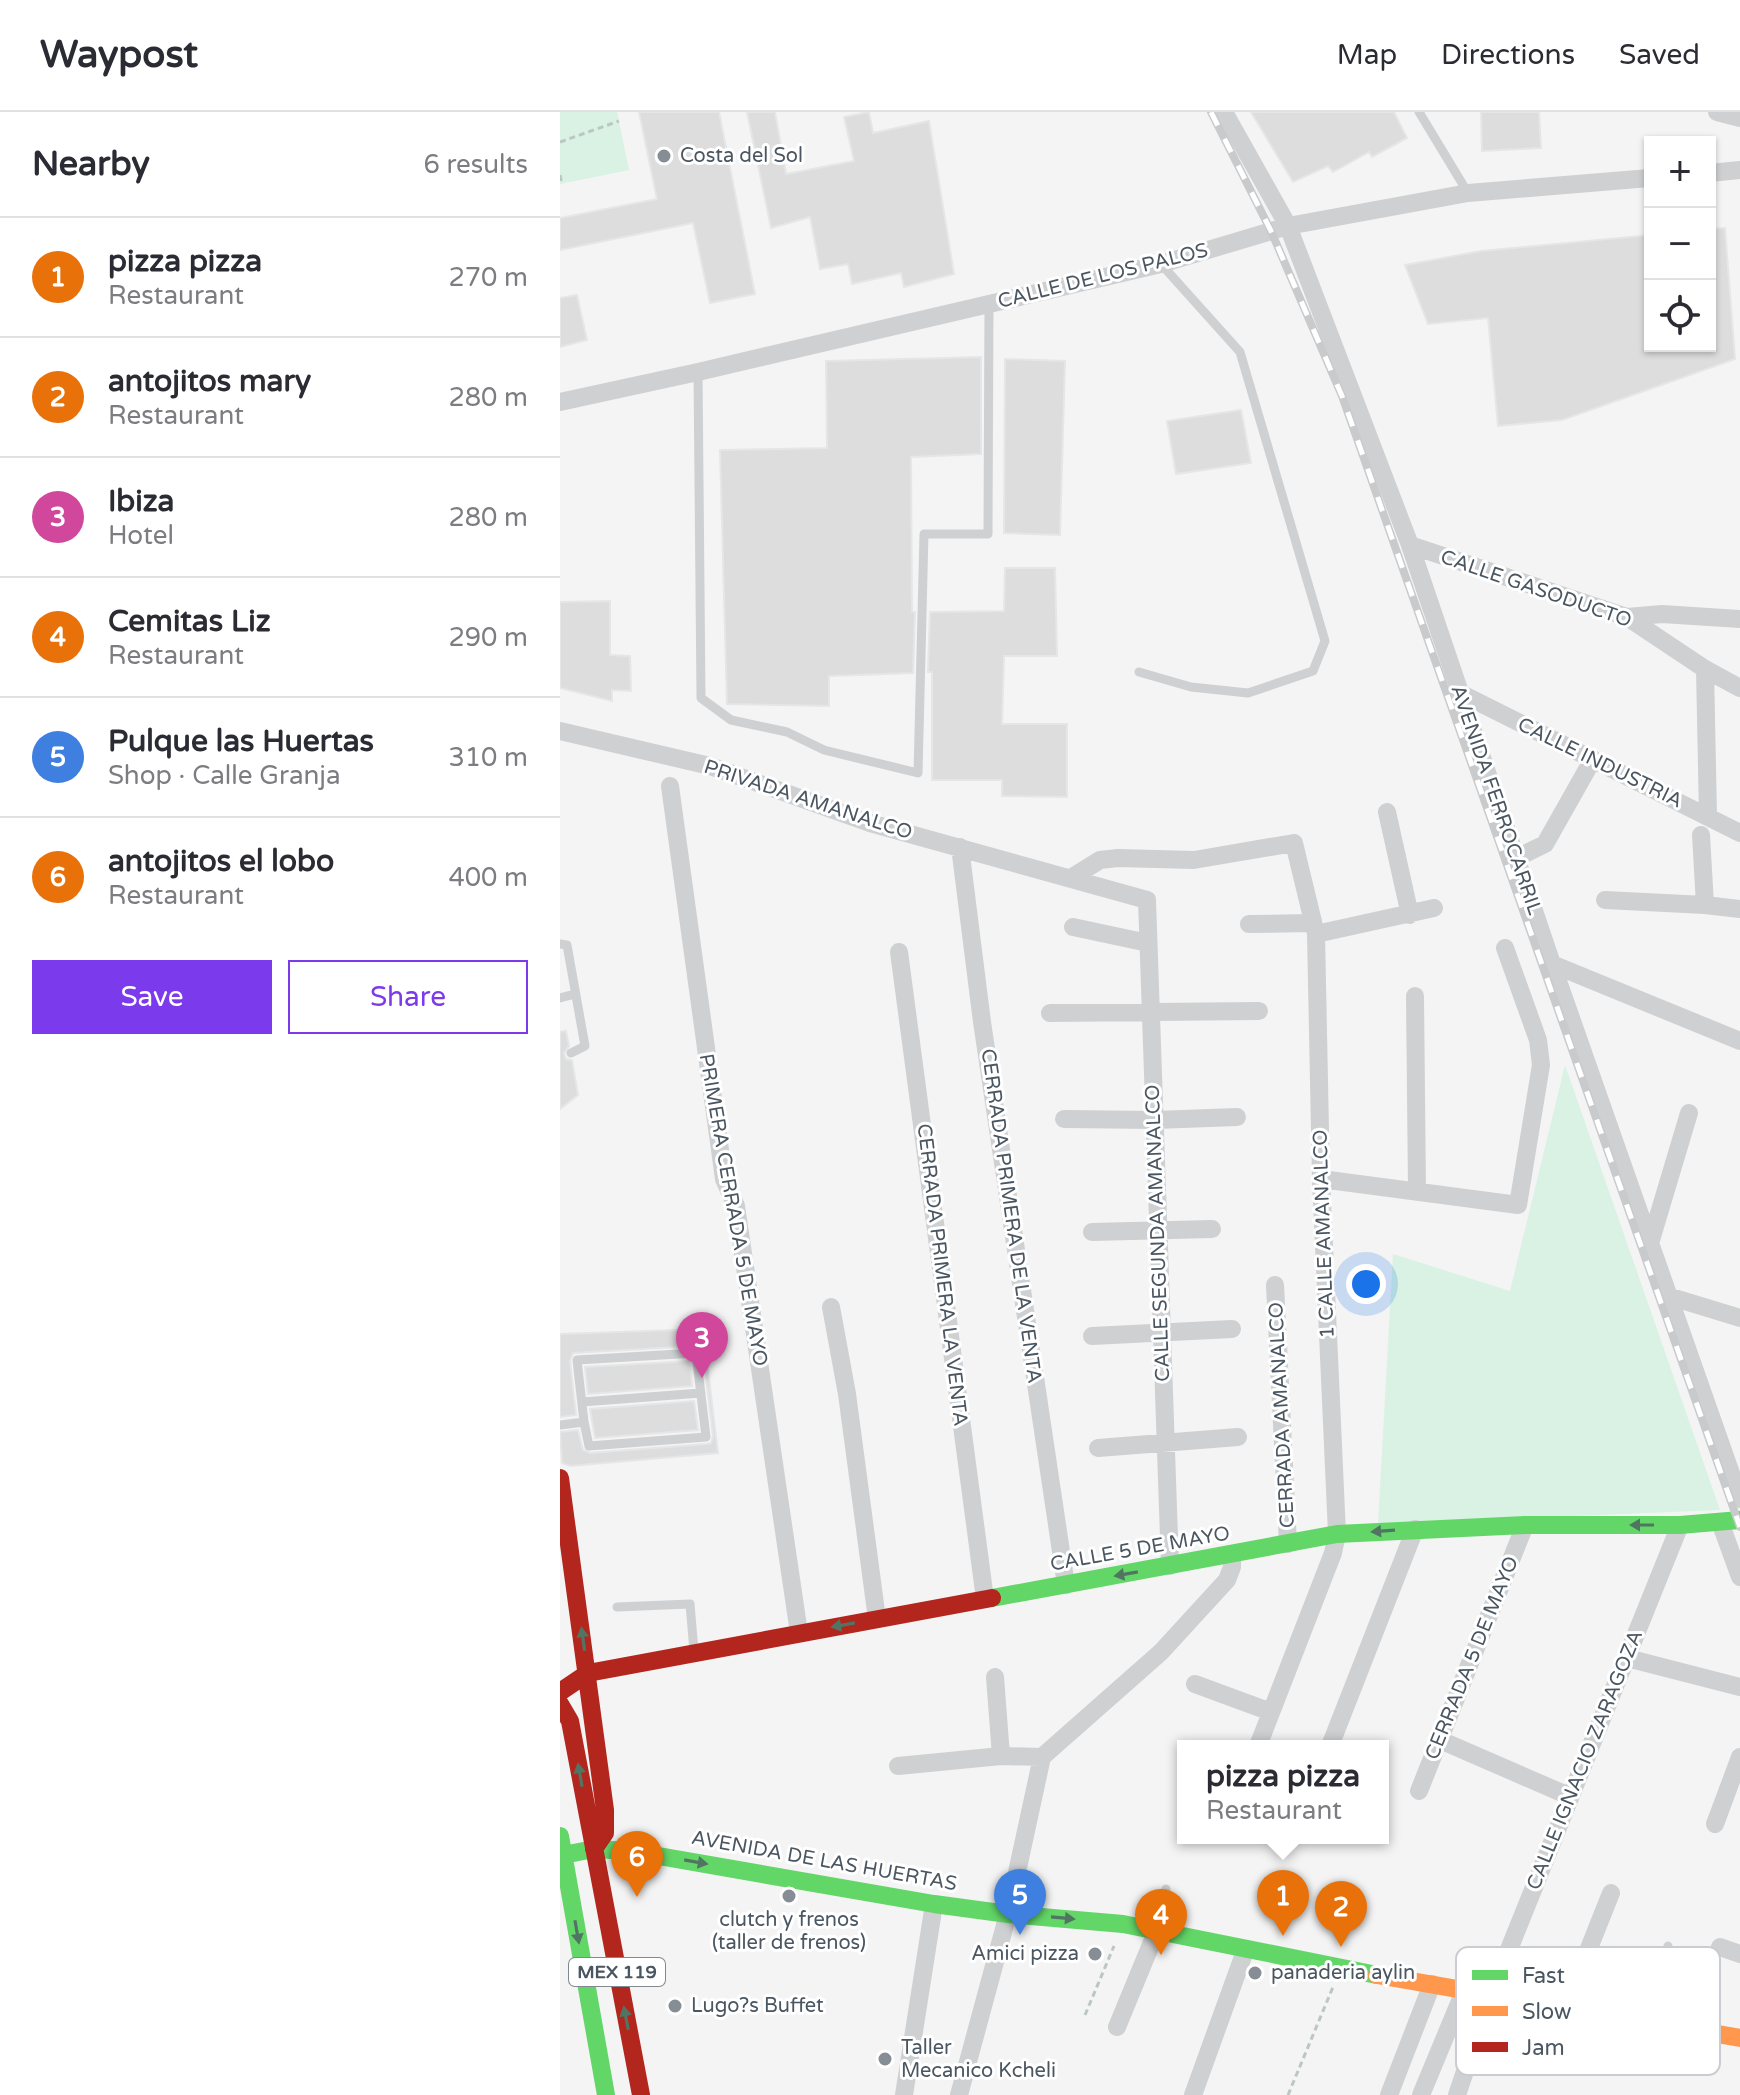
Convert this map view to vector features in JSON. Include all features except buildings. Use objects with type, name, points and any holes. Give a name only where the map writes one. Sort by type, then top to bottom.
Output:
[{"type":"street","name":"AVENIDA FERROCARRIL","points":[[1224,112],[1288,226],[1410,545],[1552,964],[1740,1499]]},
{"type":"street","points":[[1716,172],[1740,170]]},
{"type":"street","name":"CALLE DE LOS PALOS","points":[[560,402],[1161,264],[1288,226],[1468,193],[1644,178]]},
{"type":"street","name":"CALLE GASODUCTO","points":[[1410,545],[1627,617],[1705,669],[1740,688]]},
{"type":"street","points":[[1627,617],[1662,614],[1740,619]]},
{"type":"street","points":[[1705,669],[1708,816]]},
{"type":"street","name":"CALLE INDUSTRIA","points":[[1460,693],[1740,833]]},
{"type":"street","name":"PRIVADA AMANALCO","points":[[560,731],[710,766],[870,823],[1147,900]]},
{"type":"street","points":[[1516,858],[1545,844],[1593,759]]},
{"type":"street","name":"PRIMERA CERRADA 5 DE MAYO","points":[[670,786],[724,1179],[736,1206],[799,1633]]},
{"type":"street","points":[[1387,812],[1410,915]]},
{"type":"street","points":[[1701,835],[1705,905]]},
{"type":"street","name":"1 CALLE AMANALCO","points":[[1071,878],[1100,860],[1194,860],[1294,843],[1315,928],[1321,1179],[1337,1534],[1333,1553],[1260,1740]]},
{"type":"street","name":"CERRADA PRIMERA DE LA VENTA","points":[[960,847],[982,1022],[1066,1585]]},
{"type":"street","name":"CALLE SEGUNDA AMANALCO","points":[[1147,900],[1170,1566]]},
{"type":"street","points":[[1605,900],[1740,909]]},
{"type":"street","points":[[1249,924],[1315,928],[1410,915],[1434,908]]},
{"type":"street","points":[[1073,927],[1148,943]]},
{"type":"street","points":[[1321,1179],[1518,1205],[1541,1065],[1538,1040],[1505,948]]},
{"type":"street","name":"CERRADA PRIMERA LA VENTA","points":[[899,952],[985,1599]]},
{"type":"street","points":[[1552,964],[1740,1041]]},
{"type":"street","points":[[1415,996],[1417,1190]]},
{"type":"street","points":[[1050,1013],[1259,1011]]},
{"type":"street","points":[[1651,1240],[1689,1113]]},
{"type":"street","points":[[1064,1119],[1237,1117]]},
{"type":"street","points":[[1092,1232],[1212,1229]]},
{"type":"street","name":"CERRADA AMANALCO","points":[[1275,1285],[1288,1544]]},
{"type":"street","points":[[1668,1296],[1740,1318]]},
{"type":"street","points":[[831,1307],[845,1379],[877,1619]]},
{"type":"street","points":[[1092,1336],[1232,1329]]},
{"type":"street","points":[[1098,1448],[1238,1437]]},
{"type":"street","points":[[560,1478],[605,1810],[605,1833],[594,1849]]},
{"type":"street","name":"CALLE 5 DE MAYO","points":[[560,1692],[588,1673],[1337,1534],[1525,1525],[1680,1525],[1740,1520]]},
{"type":"street","points":[[1720,1522],[1740,1577]]},
{"type":"street","name":"CERRADA 5 DE MAYO","points":[[1419,1791],[1525,1525]]},
{"type":"street","name":"CALLE IGNACIO ZARAGOZA","points":[[1510,1947],[1680,1525]]},
{"type":"street","points":[[1332,1740],[1415,1529]]},
{"type":"street","points":[[959,2095],[1008,1914],[1042,1757],[1161,1652],[1227,1580],[1232,1567],[1232,1554]]},
{"type":"street","points":[[1627,1658],[1740,1687]]},
{"type":"street","points":[[995,1677],[1001,1756]]},
{"type":"street","points":[[1195,1684],[1271,1712]]},
{"type":"street","name":"MEX 119","points":[[560,1704],[570,1721],[641,2095]]},
{"type":"street","points":[[1440,1740],[1569,1796]]},
{"type":"street","points":[[898,1766],[1001,1756],[1042,1757]]},
{"type":"street","points":[[1715,1824],[1740,1757]]},
{"type":"street","name":"MEX 119","points":[[560,1836],[606,2095]]},
{"type":"street","name":"AVENIDA DE LAS HUERTAS","points":[[563,1855],[594,1849],[630,1851],[934,1904],[1123,1924],[1245,1951],[1456,1988]]},
{"type":"street","points":[[1589,1947],[1611,1893]]},
{"type":"street","points":[[904,2095],[934,1904]]},
{"type":"street","points":[[1117,2027],[1153,1929]]},
{"type":"street","points":[[1720,1947],[1740,1954]]},
{"type":"street","points":[[1193,2095],[1245,1951]]},
{"type":"street","points":[[1389,2095],[1432,1984]]},
{"type":"street","points":[[1421,2095],[1456,2011]]},
{"type":"street","name":"AVENIDA DE LAS HUERTAS","points":[[1720,2034],[1740,2038]]},
{"type":"lane","points":[[1419,112],[1468,193]]},
{"type":"lane","points":[[1139,672],[1191,687],[1248,693],[1313,671],[1325,641],[1240,352],[1161,264]]},
{"type":"lane","points":[[698,372],[701,698],[731,720],[787,732],[824,750],[918,773],[924,534],[988,534],[989,304]]},
{"type":"lane","points":[[560,944],[567,945],[585,1046],[571,1053]]},
{"type":"lane","points":[[560,998],[575,994]]},
{"type":"lane","points":[[696,1353],[706,1437],[589,1446],[582,1402],[577,1360],[696,1353]]},
{"type":"lane","points":[[582,1402],[701,1393]]},
{"type":"lane","points":[[560,1425],[584,1422]]},
{"type":"lane","points":[[617,1607],[690,1604],[694,1654]]},
{"type":"lane","points":[[1153,1929],[1166,1889]]},
{"type":"path","points":[[560,142],[619,121]]},
{"type":"path","points":[[560,175],[562,184]]},
{"type":"path","points":[[1085,2015],[1123,1924]]},
{"type":"path","points":[[1288,2095],[1340,1969]]},
{"type":"green space","points":[[560,112],[617,112],[629,170],[560,184]]},
{"type":"green space","points":[[1565,1065],[1720,1510],[1378,1524],[1393,1254],[1510,1291]]},
{"type":"railway","points":[[1211,112],[1271,231],[1342,396],[1740,1527]]},
{"type":"traffic: fast","points":[[992,1598],[1337,1534],[1525,1525],[1680,1525],[1740,1520]]},
{"type":"traffic: fast","points":[[560,1836],[606,2095]]},
{"type":"traffic: fast","points":[[563,1855],[594,1849],[630,1851],[934,1904],[1123,1924],[1377,1975]]},
{"type":"traffic: slow","points":[[1377,1975],[1456,1989]]},
{"type":"traffic: slow","points":[[1720,2035],[1740,2038]]},
{"type":"traffic: jam","points":[[560,1478],[605,1810],[605,1833],[594,1849]]},
{"type":"traffic: jam","points":[[560,1692],[588,1673],[992,1598]]},
{"type":"traffic: jam","points":[[560,1704],[570,1721],[641,2095]]},
{"type":"place","name":"Costa del Sol","points":[[664,156]]},
{"type":"place","name":"Ibiza","points":[[702,1378]]},
{"type":"place","name":"clutch y frenos (taller de frenos)","points":[[789,1896]]},
{"type":"place","name":"antojitos el lobo","points":[[637,1897]]},
{"type":"place","name":"Pulque las Huertas","points":[[1020,1935]]},
{"type":"place","name":"pizza pizza","points":[[1283,1936]]},
{"type":"place","name":"antojitos mary","points":[[1341,1947]]},
{"type":"place","name":"Amici pizza","points":[[1095,1954]]},
{"type":"place","name":"Cemitas Liz","points":[[1161,1955]]},
{"type":"place","name":"panaderia aylin","points":[[1255,1973]]},
{"type":"place","name":"Lugo?s Buffet","points":[[675,2006]]},
{"type":"place","name":"Taller Mecanico Kcheli","points":[[885,2059]]}]
